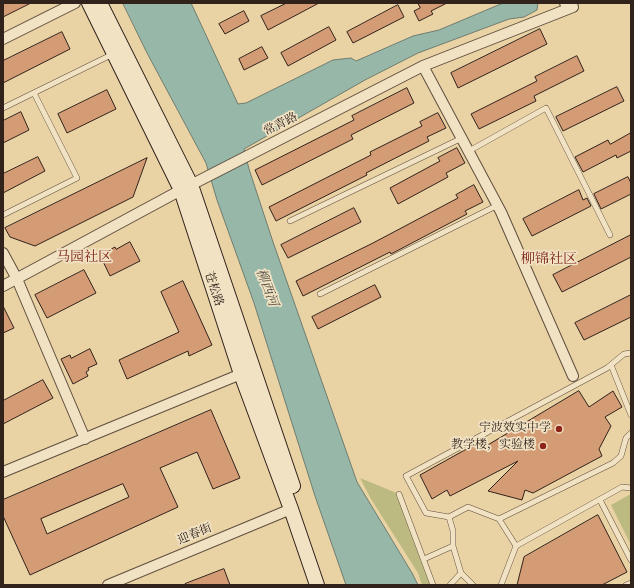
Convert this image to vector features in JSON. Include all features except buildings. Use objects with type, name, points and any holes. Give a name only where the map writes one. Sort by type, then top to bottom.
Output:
[{"type":"main road","name":"苍松路","points":[[89,3],[114,54],[190,186],[241,374],[291,509],[316,585]]},
{"type":"main road","name":"苍松路","points":[[100,3],[190,186],[326,585]]},
{"type":"street","points":[[3,39],[75,3]]},
{"type":"street","name":"常青路","points":[[3,286],[190,186],[423,66],[573,7],[565,3]]},
{"type":"street","points":[[423,66],[498,205],[573,376]]},
{"type":"street","points":[[3,253],[17,279],[85,439]]},
{"type":"street","points":[[3,472],[241,374]]},
{"type":"street","name":"迎春街","points":[[108,585],[291,509]]},
{"type":"lane","points":[[3,108],[114,54]]},
{"type":"lane","points":[[3,216],[77,178],[34,93]]},
{"type":"lane","points":[[469,151],[546,108],[610,235]]},
{"type":"lane","points":[[290,221],[462,138]]},
{"type":"lane","points":[[320,294],[498,205]]},
{"type":"lane","points":[[516,546],[499,519],[468,507],[449,517],[426,513],[406,476],[607,368],[624,354],[631,353]]},
{"type":"lane","points":[[611,365],[631,415]]},
{"type":"lane","points":[[499,519],[613,463],[621,456],[626,438],[631,433]]},
{"type":"lane","points":[[501,585],[516,546],[622,487],[631,488]]},
{"type":"lane","points":[[399,494],[434,585]]},
{"type":"lane","points":[[600,500],[631,560]]},
{"type":"lane","points":[[449,517],[453,531],[453,546],[461,573],[473,585]]},
{"type":"lane","points":[[424,559],[453,546]]},
{"type":"lane","points":[[450,585],[461,573]]},
{"type":"lane","points":[[626,585],[631,583]]},
{"type":"shaded area","points":[[360,478],[399,494],[432,585],[422,585],[418,573],[371,499]]},
{"type":"shaded area","points":[[631,495],[631,545],[611,505]]},
{"type":"water","name":"柳西河","points":[[123,3],[191,3],[238,104],[246,103],[333,60],[351,58],[356,61],[413,36],[439,30],[503,3],[538,3],[537,10],[524,17],[509,19],[418,53],[365,80],[244,149],[273,242],[357,482],[418,585],[346,585],[315,496],[254,303],[217,200],[206,163],[147,53]]},
{"type":"place","name":"宁波效实中学","points":[[559,429]]},
{"type":"place","name":"教学楼，实验楼","points":[[543,446]]},
{"type":"district","name":"马园社区","points":[[84,258]]},
{"type":"district","name":"柳锦社区","points":[[549,260]]}]
